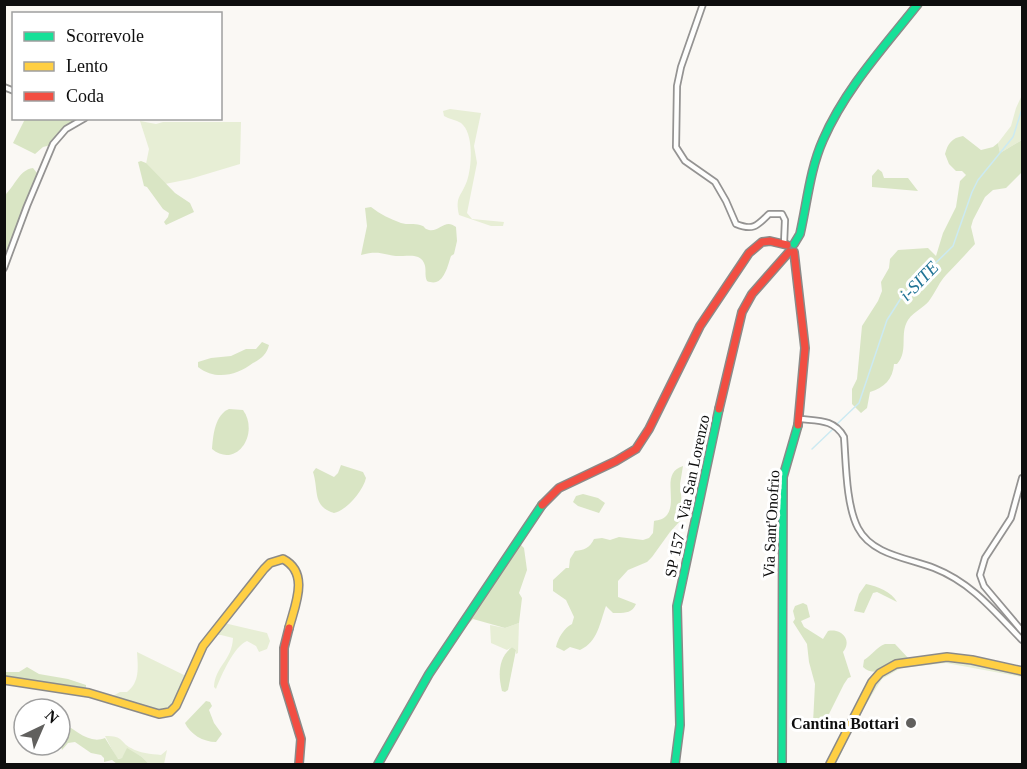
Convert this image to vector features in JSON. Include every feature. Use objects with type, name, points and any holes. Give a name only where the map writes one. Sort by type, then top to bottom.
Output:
[{"type":"street","points":[[378,765],[429,674],[545,501],[567,484],[636,449],[659,410],[700,326],[739,266],[762,242],[770,241],[789,247],[782,214],[769,214],[759,224],[752,227],[746,228],[736,224],[715,182],[685,161],[676,147],[677,86],[681,67],[703,4]]},
{"type":"street","name":"SP 157 - Via San Lorenzo","points":[[675,765],[680,725],[677,606],[742,312],[752,294],[800,234],[823,142],[837,115],[879,51],[918,4]]},
{"type":"street","points":[[4,268],[53,144],[66,129],[82,120]]},
{"type":"street","name":"Via Sant'Onofrio","points":[[782,765],[783,477],[800,419],[805,348],[789,247]]},
{"type":"street","points":[[800,419],[827,421],[833,424],[844,437],[852,509],[858,528],[867,540],[882,550],[934,568],[966,584],[1023,640]]},
{"type":"street","points":[[1023,478],[1011,518],[985,558],[980,575],[984,586],[1023,631]]},
{"type":"street","points":[[4,680],[90,693],[159,714],[170,712],[176,706],[203,646],[264,569],[270,563],[283,559],[295,566],[300,579],[300,588],[284,648],[283,666],[284,683],[301,739],[298,765]]},
{"type":"street","points":[[830,765],[872,682],[896,664],[947,657],[1023,671]]},
{"type":"green space","points":[[1022,95],[1022,140],[1000,153],[998,143],[1011,126]]},
{"type":"green space","points":[[450,109],[481,113],[474,146],[477,163],[467,213],[472,219],[504,222],[503,226],[491,226],[459,215],[458,200],[469,175],[471,150],[465,128],[461,123],[444,116],[443,111]]},
{"type":"green space","points":[[24,120],[80,120],[64,128],[51,145],[43,147],[35,154],[13,143]]},
{"type":"green space","points":[[140,121],[156,124],[163,122],[241,122],[240,164],[165,184],[146,164],[149,149]]},
{"type":"green space","points":[[963,136],[981,150],[998,143],[1000,153],[1022,140],[1022,172],[1006,188],[993,190],[985,197],[971,227],[975,244],[944,277],[929,301],[908,320],[905,325],[901,359],[894,364],[887,382],[870,392],[867,408],[861,413],[852,404],[852,389],[857,379],[862,326],[878,301],[882,291],[881,282],[889,268],[890,259],[898,250],[928,248],[936,256],[943,233],[956,207],[960,181],[966,175],[962,171],[956,171],[949,164],[945,154],[951,142]]},
{"type":"green space","points":[[138,162],[146,163],[175,193],[190,203],[194,212],[166,225],[164,222],[169,213],[144,186]]},
{"type":"green space","points":[[33,168],[37,173],[35,183],[5,265],[5,195],[24,172]]},
{"type":"green space","points":[[878,169],[884,178],[908,178],[918,191],[872,187],[872,176]]},
{"type":"green space","points":[[371,207],[403,224],[418,224],[429,230],[449,224],[456,227],[457,241],[454,254],[451,256],[444,276],[437,282],[427,281],[424,263],[417,257],[379,253],[361,255],[367,226],[365,208]]},
{"type":"green space","points":[[262,342],[269,345],[265,354],[240,371],[219,375],[198,367],[198,362],[231,356],[246,349],[256,349]]},
{"type":"green space","points":[[229,409],[243,410],[248,419],[249,429],[243,446],[237,452],[229,455],[212,449],[218,421]]},
{"type":"green space","points":[[341,465],[363,472],[366,478],[362,489],[354,499],[334,513],[319,502],[313,472],[316,468],[334,477]]},
{"type":"green space","points":[[683,466],[680,484],[683,515],[680,521],[647,562],[628,570],[618,581],[618,597],[636,604],[632,610],[613,613],[606,606],[598,631],[591,642],[580,650],[570,647],[564,651],[556,647],[566,628],[572,624],[574,617],[566,600],[553,591],[553,580],[569,568],[570,559],[575,551],[591,545],[594,539],[610,540],[619,537],[643,540],[649,538],[653,533],[654,521],[667,515],[670,509],[672,475]]},
{"type":"green space","points":[[583,494],[598,498],[605,503],[599,513],[573,502],[576,496]]},
{"type":"green space","points":[[519,543],[524,548],[527,570],[519,593],[522,598],[519,623],[505,628],[473,619],[467,625],[465,623]]},
{"type":"green space","points":[[866,584],[884,590],[897,602],[877,592],[873,593],[864,613],[854,611],[859,594]]},
{"type":"green space","points":[[803,603],[807,605],[810,617],[801,621],[804,627],[823,639],[828,631],[837,631],[844,636],[847,643],[843,652],[851,677],[844,684],[824,724],[813,723],[815,684],[807,644],[793,622],[795,606]]},
{"type":"green space","points":[[224,623],[267,633],[270,641],[267,649],[259,652],[256,646],[247,641],[242,644],[228,662],[216,689],[214,687],[217,674],[230,652],[233,638],[215,635]]},
{"type":"green space","points":[[519,623],[518,653],[516,654],[516,650],[512,647],[507,650],[491,643],[490,625],[505,628]]},
{"type":"green space","points":[[885,644],[895,644],[910,660],[893,668],[874,672],[863,667],[864,660]]},
{"type":"green space","points":[[512,647],[516,650],[508,690],[505,692],[502,691],[500,667],[507,651]]},
{"type":"green space","points":[[137,652],[186,676],[177,699],[170,707],[154,709],[113,696],[120,692],[127,692],[134,684],[137,674]]},
{"type":"green space","points":[[953,659],[1022,672],[1022,677],[946,663],[901,668],[882,679],[861,712],[834,764],[866,699],[882,676],[890,670],[905,665]]},
{"type":"green space","points":[[27,667],[39,674],[86,685],[86,689],[5,676],[4,672],[19,672]]},
{"type":"green space","points":[[206,701],[212,706],[209,710],[222,734],[216,742],[198,737],[185,723]]},
{"type":"green space","points":[[72,729],[87,738],[99,740],[105,738],[118,759],[122,758],[127,748],[149,764],[117,764],[112,760],[104,762],[101,755],[91,753],[75,742],[72,742]]},
{"type":"green space","points":[[105,736],[119,738],[127,746],[141,752],[161,755],[167,750],[164,764],[149,764],[142,757],[130,751],[117,759]]},
{"type":"waterway","name":"i-SITE","points":[[836,425],[859,403],[887,320],[903,295],[953,246],[978,180],[1013,137],[1022,109]]},
{"type":"waterway","name":"i-SITE","points":[[812,449],[833,429]]},
{"type":"traffic: fast","points":[[794,244],[800,234],[815,163],[832,121],[866,69],[918,4]]},
{"type":"traffic: fast","points":[[675,764],[680,725],[677,606],[719,409]]},
{"type":"traffic: fast","points":[[782,764],[783,477],[798,425]]},
{"type":"traffic: fast","points":[[378,764],[429,674],[542,505]]},
{"type":"traffic: slow","points":[[4,680],[89,693],[159,714],[170,712],[176,706],[203,646],[264,569],[270,563],[283,559],[296,572],[298,581],[297,600],[289,628]]},
{"type":"traffic: slow","points":[[830,764],[872,682],[880,673],[896,664],[947,657],[1022,671]]},
{"type":"traffic: jam","points":[[542,505],[559,488],[636,449],[649,429],[700,326],[749,253],[762,242],[770,241],[787,245]]},
{"type":"traffic: jam","points":[[719,409],[742,312],[752,294],[789,252]]},
{"type":"traffic: jam","points":[[794,252],[805,348],[798,425]]},
{"type":"traffic: jam","points":[[289,628],[284,648],[284,683],[301,739],[299,764]]},
{"type":"place","name":"Cantina Bottari","points":[[911,723]]}]
